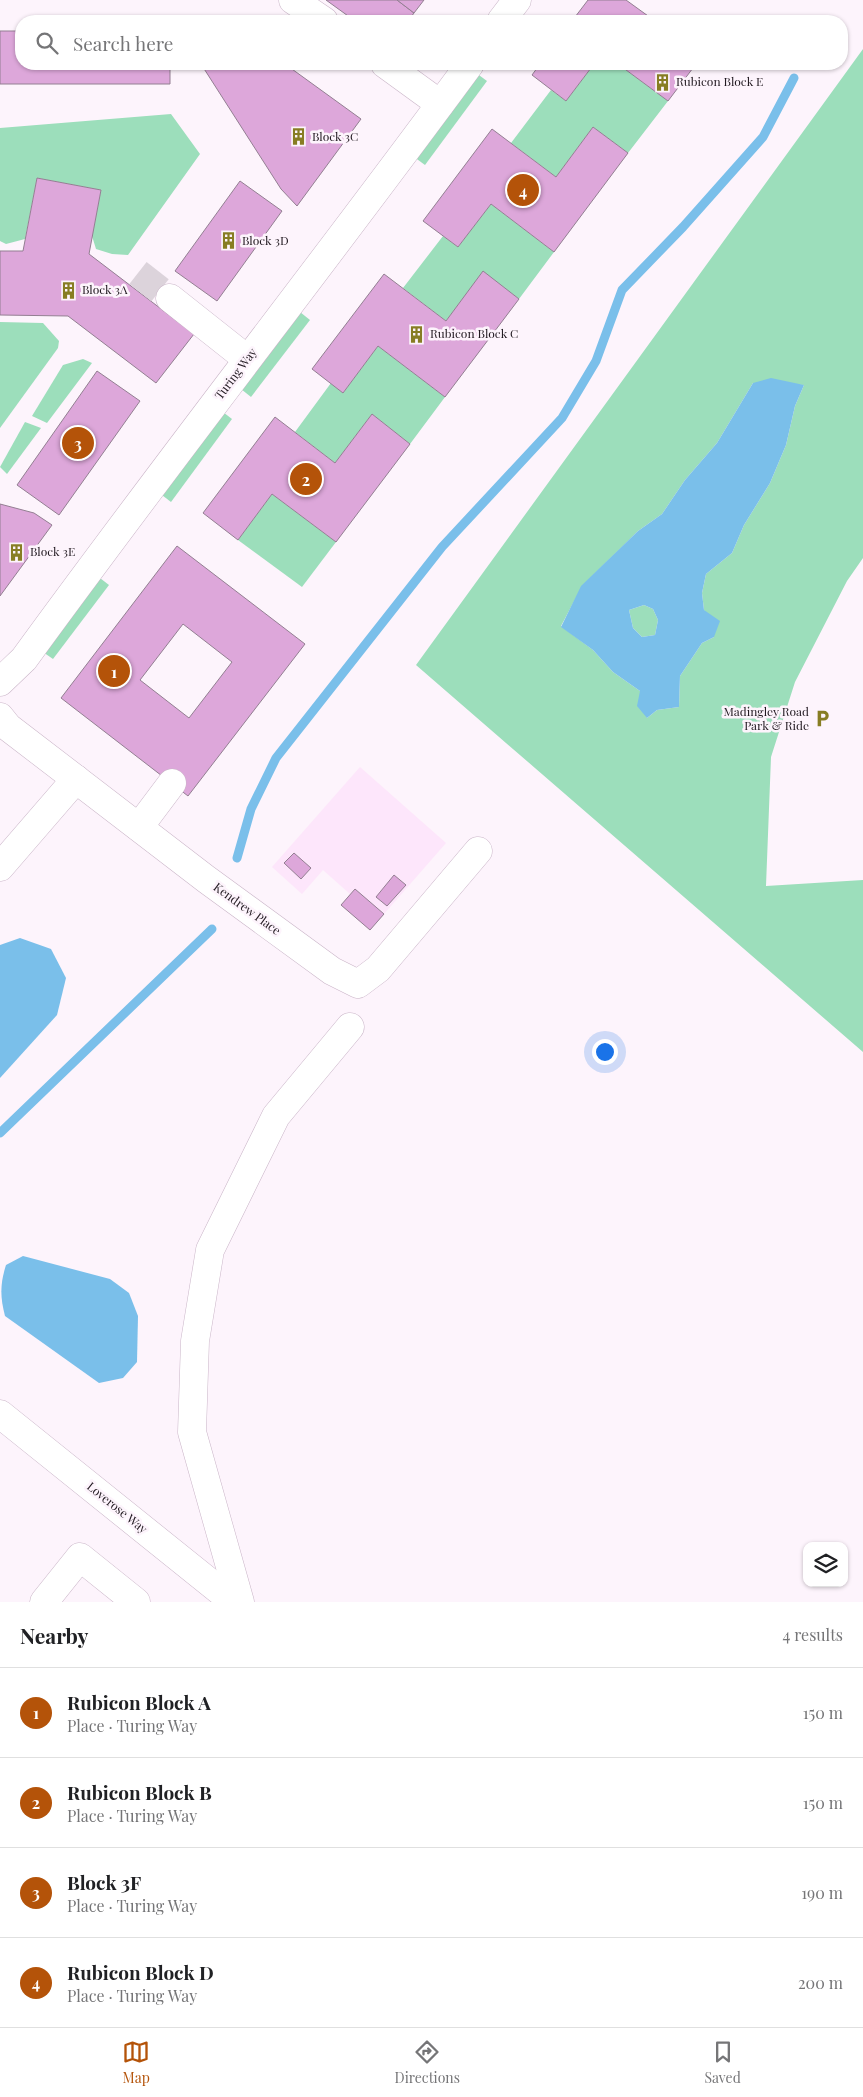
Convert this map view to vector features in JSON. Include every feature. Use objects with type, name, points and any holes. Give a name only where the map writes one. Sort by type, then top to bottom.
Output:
[{"type":"street","points":[[506,15],[517,0]]},
{"type":"street","points":[[298,1],[316,15]]},
{"type":"street","points":[[393,70],[440,104]]},
{"type":"street","name":"Turing Way","points":[[0,682],[24,659],[466,70]]},
{"type":"street","points":[[170,298],[247,359]]},
{"type":"street","name":"Kendrew Place","points":[[0,716],[8,727],[332,972],[358,984],[378,970],[478,851]]},
{"type":"street","points":[[0,867],[76,779]]},
{"type":"street","points":[[139,827],[172,783]]},
{"type":"street","points":[[240,1602],[192,1432],[195,1341],[210,1250],[276,1116],[350,1027]]},
{"type":"street","name":"Loverose Way","points":[[0,1414],[234,1602]]},
{"type":"street","points":[[44,1602],[80,1557],[136,1602]]},
{"type":"shaded area","points":[[360,767],[446,843],[370,930],[341,905],[350,894],[323,870],[302,894],[272,867]]},
{"type":"green space","points":[[863,49],[863,558],[847,581],[795,682],[771,757],[766,886],[863,880],[863,1052],[416,665]],"holes":[[[753,383],[804,385],[795,406],[786,445],[770,483],[744,525],[732,553],[706,574],[702,593],[704,610],[714,637],[702,643],[680,676],[679,707],[657,710],[647,718],[640,691],[613,672],[593,650],[561,626],[582,586],[638,531],[662,514],[685,480],[717,443]]]},
{"type":"green space","points":[[472,70],[487,81],[425,165],[410,154]]},
{"type":"green space","points":[[589,70],[626,70],[668,101],[628,153],[593,127],[556,177],[511,143],[551,90],[566,101]]},
{"type":"green space","points":[[171,114],[200,154],[128,255],[112,254],[96,249],[92,236],[101,190],[37,178],[25,239],[6,244],[0,241],[0,128]]},
{"type":"green space","points":[[491,204],[554,252],[519,299],[483,272],[446,321],[403,288],[443,236],[458,247]]},
{"type":"green space","points":[[295,308],[310,320],[251,397],[236,385]]},
{"type":"green space","points":[[0,322],[43,323],[59,341],[58,348],[0,428]]},
{"type":"green space","points":[[378,346],[445,397],[410,444],[372,414],[335,463],[295,432],[331,383],[343,393]]},
{"type":"green space","points":[[83,359],[92,363],[47,423],[32,416],[63,365]]},
{"type":"green space","points":[[219,409],[232,419],[171,502],[158,492]]},
{"type":"green space","points":[[25,422],[41,428],[7,474],[0,467]]},
{"type":"green space","points":[[272,494],[336,542],[302,587],[238,540]]},
{"type":"green space","points":[[96,575],[109,585],[53,659],[40,650]]},
{"type":"green space","points":[[644,605],[653,609],[658,620],[655,635],[642,637],[633,628],[629,610]]},
{"type":"water","points":[[771,378],[804,385],[795,406],[786,445],[770,483],[744,525],[732,553],[706,574],[702,593],[704,610],[720,621],[714,637],[702,643],[680,676],[679,707],[657,710],[647,718],[637,706],[640,691],[613,672],[593,650],[561,627],[581,586],[638,531],[662,514],[685,480],[717,443],[753,383]],"holes":[[[644,605],[653,609],[658,620],[655,635],[642,637],[633,628],[629,610]]]},
{"type":"water","points":[[20,938],[51,949],[66,978],[57,1015],[0,1078],[0,945]]},
{"type":"water","points":[[23,1256],[110,1279],[129,1293],[138,1316],[137,1362],[123,1378],[99,1383],[5,1316],[1,1290],[6,1265]]},
{"type":"building","points":[[326,0],[397,0],[414,13],[412,15],[347,15]]},
{"type":"building","points":[[397,0],[424,0],[414,13]]},
{"type":"building","points":[[588,0],[626,0],[647,15],[577,15]]},
{"type":"building","points":[[0,31],[15,31],[15,70],[170,70],[170,84],[0,84]]},
{"type":"building","name":"Block 3C","points":[[205,70],[293,70],[361,119],[297,206],[281,189]]},
{"type":"building","points":[[536,70],[589,70],[566,101],[532,75]]},
{"type":"building","name":"Rubicon Block E","points":[[626,70],[691,70],[668,101]]},
{"type":"building","points":[[593,127],[628,153],[554,252],[491,204],[458,247],[423,221],[492,129],[556,177]]},
{"type":"building","name":"Block 3A","points":[[37,178],[101,190],[89,254],[194,334],[156,383],[68,316],[0,315],[0,251],[23,251]]},
{"type":"building","name":"Block 3D","points":[[240,181],[282,211],[217,301],[175,271]]},
{"type":"building","name":"Rubicon Block C","points":[[483,271],[519,299],[445,397],[378,346],[343,393],[312,369],[384,274],[446,321]]},
{"type":"building","points":[[97,371],[140,401],[59,515],[17,485]]},
{"type":"building","points":[[372,414],[410,444],[336,542],[272,494],[238,540],[203,513],[275,417],[335,463]]},
{"type":"building","name":"Block 3E","points":[[0,504],[34,513],[52,525],[0,596]]},
{"type":"building","points":[[177,546],[305,644],[188,796],[61,698]],"holes":[[[183,624],[232,662],[189,718],[140,680]]]},
{"type":"building","points":[[294,853],[311,868],[301,879],[284,863]]},
{"type":"building","points":[[394,875],[406,885],[387,906],[376,897]]},
{"type":"building","points":[[355,889],[384,914],[370,930],[341,905]]},
{"type":"waterway","points":[[237,858],[251,809],[276,758],[442,547],[562,418],[596,361],[622,290],[683,227],[763,137],[794,78]]},
{"type":"waterway","points":[[0,1133],[212,929]]},
{"type":"tunnel","points":[[138,273],[170,298]]},
{"type":"place","name":"Rubicon Block E","points":[[662,82]]},
{"type":"place","name":"Block 3C","points":[[298,137]]},
{"type":"place","name":"Rubicon Block D","points":[[523,190]]},
{"type":"place","name":"Block 3D","points":[[228,241]]},
{"type":"place","name":"Block 3A","points":[[68,290]]},
{"type":"place","name":"Rubicon Block C","points":[[416,334]]},
{"type":"place","name":"Block 3F","points":[[78,443]]},
{"type":"place","name":"Rubicon Block B","points":[[306,479]]},
{"type":"place","name":"Block 3E","points":[[16,552]]},
{"type":"place","name":"Rubicon Block A","points":[[114,671]]},
{"type":"place","name":"Madingley Road Park & Ride","points":[[823,719]]}]
